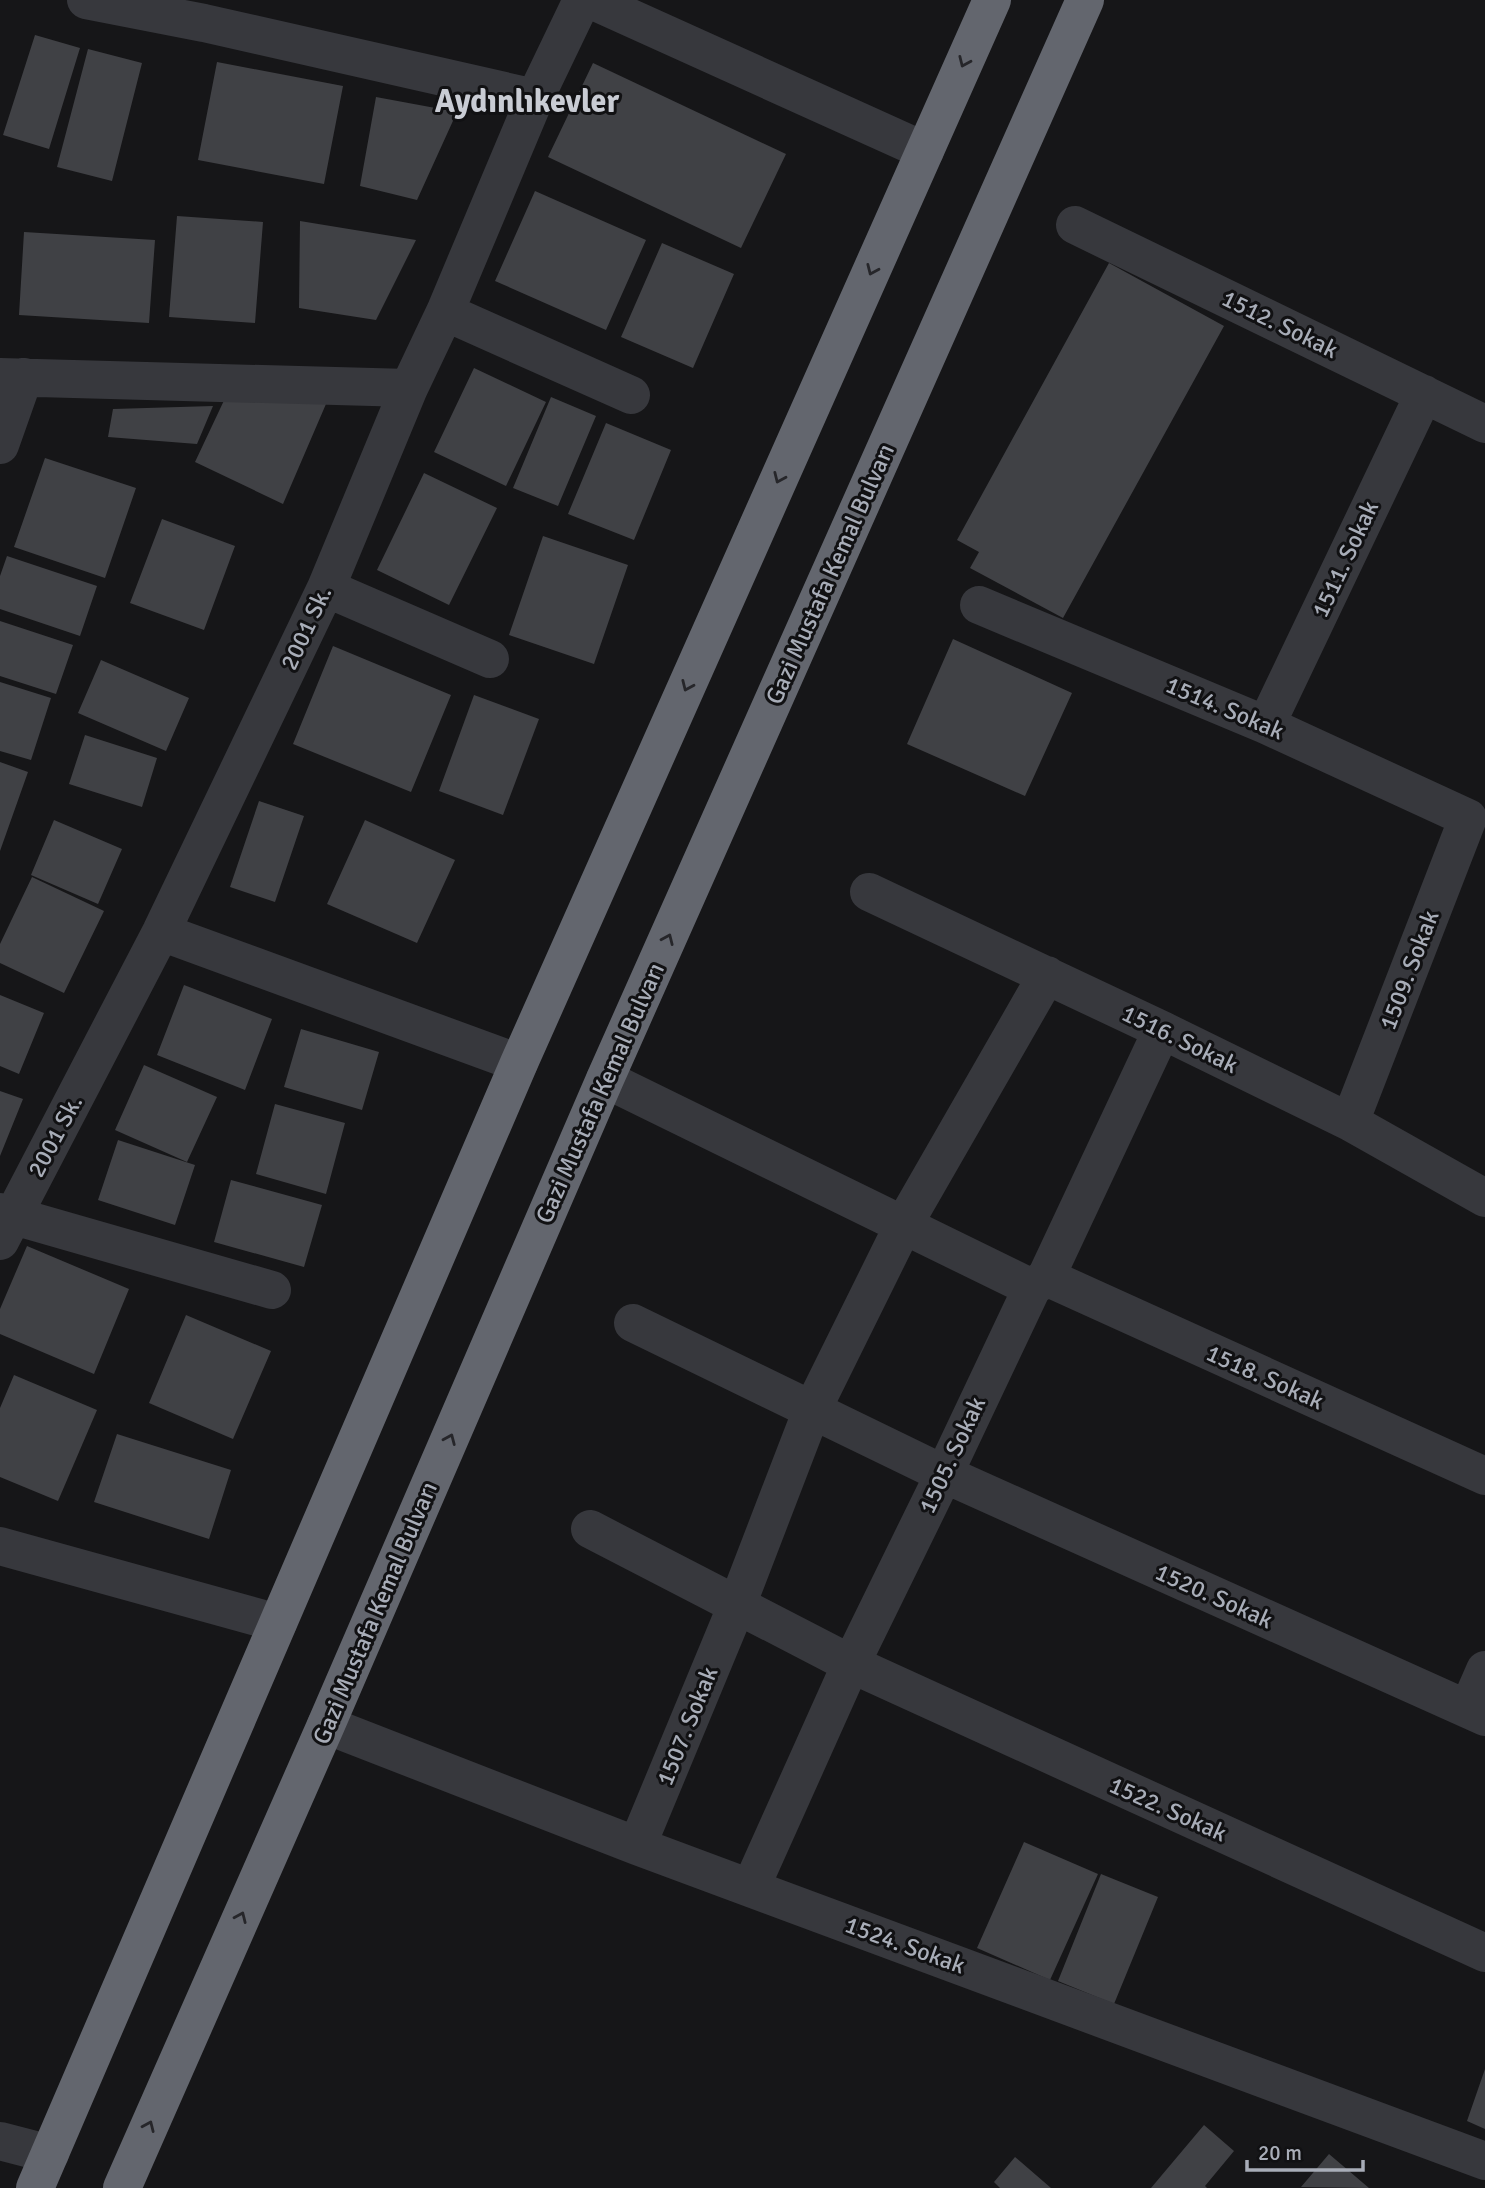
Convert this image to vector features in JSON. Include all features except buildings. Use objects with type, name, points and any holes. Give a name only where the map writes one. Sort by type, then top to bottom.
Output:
[{"type":"highway","points":[[35,2188],[519,1063],[992,0]]},
{"type":"highway","name":"Gazi Mustafa Kemal Bulvarı","points":[[122,2188],[326,1725],[605,1079],[1085,0]]},
{"type":"street","points":[[86,0],[208,12],[535,98]]},
{"type":"street","name":"2001 Sk.","points":[[4,1223],[161,933],[326,588],[535,98],[582,0]]},
{"type":"street","points":[[591,0],[925,151]]},
{"type":"street","name":"1512. Sokak","points":[[1075,225],[1485,424]]},
{"type":"street","points":[[445,312],[631,395]]},
{"type":"street","points":[[0,445],[12,377],[410,388]]},
{"type":"street","name":"1511. Sokak","points":[[1266,725],[1424,394]]},
{"type":"street","points":[[326,588],[490,659]]},
{"type":"street","name":"1514. Sokak","points":[[979,604],[1266,725],[1468,818]]},
{"type":"street","name":"1509. Sokak","points":[[1350,1122],[1468,818]]},
{"type":"street","name":"1516. Sokak","points":[[869,892],[1350,1122],[1485,1198]]},
{"type":"street","points":[[161,933],[519,1063]]},
{"type":"street","name":"1507. Sokak","points":[[637,1846],[737,1605],[812,1410],[904,1224],[1046,975]]},
{"type":"street","name":"1505. Sokak","points":[[751,1888],[851,1664],[1162,1030]]},
{"type":"street","name":"1518. Sokak","points":[[605,1079],[904,1224],[1485,1476]]},
{"type":"street","points":[[4,1223],[272,1290]]},
{"type":"street","name":"1520. Sokak","points":[[633,1323],[944,1475],[1477,1713]]},
{"type":"street","name":"1522. Sokak","points":[[590,1529],[851,1664],[1485,1953]]},
{"type":"street","points":[[0,1546],[278,1623]]},
{"type":"street","points":[[1477,1713],[1485,1670]]},
{"type":"street","name":"1524. Sokak","points":[[326,1725],[637,1846],[1485,2161]]},
{"type":"street","points":[[0,2141],[50,2154]]},
{"type":"district","name":"Aydınlıkevler","points":[[527,101]]}]
